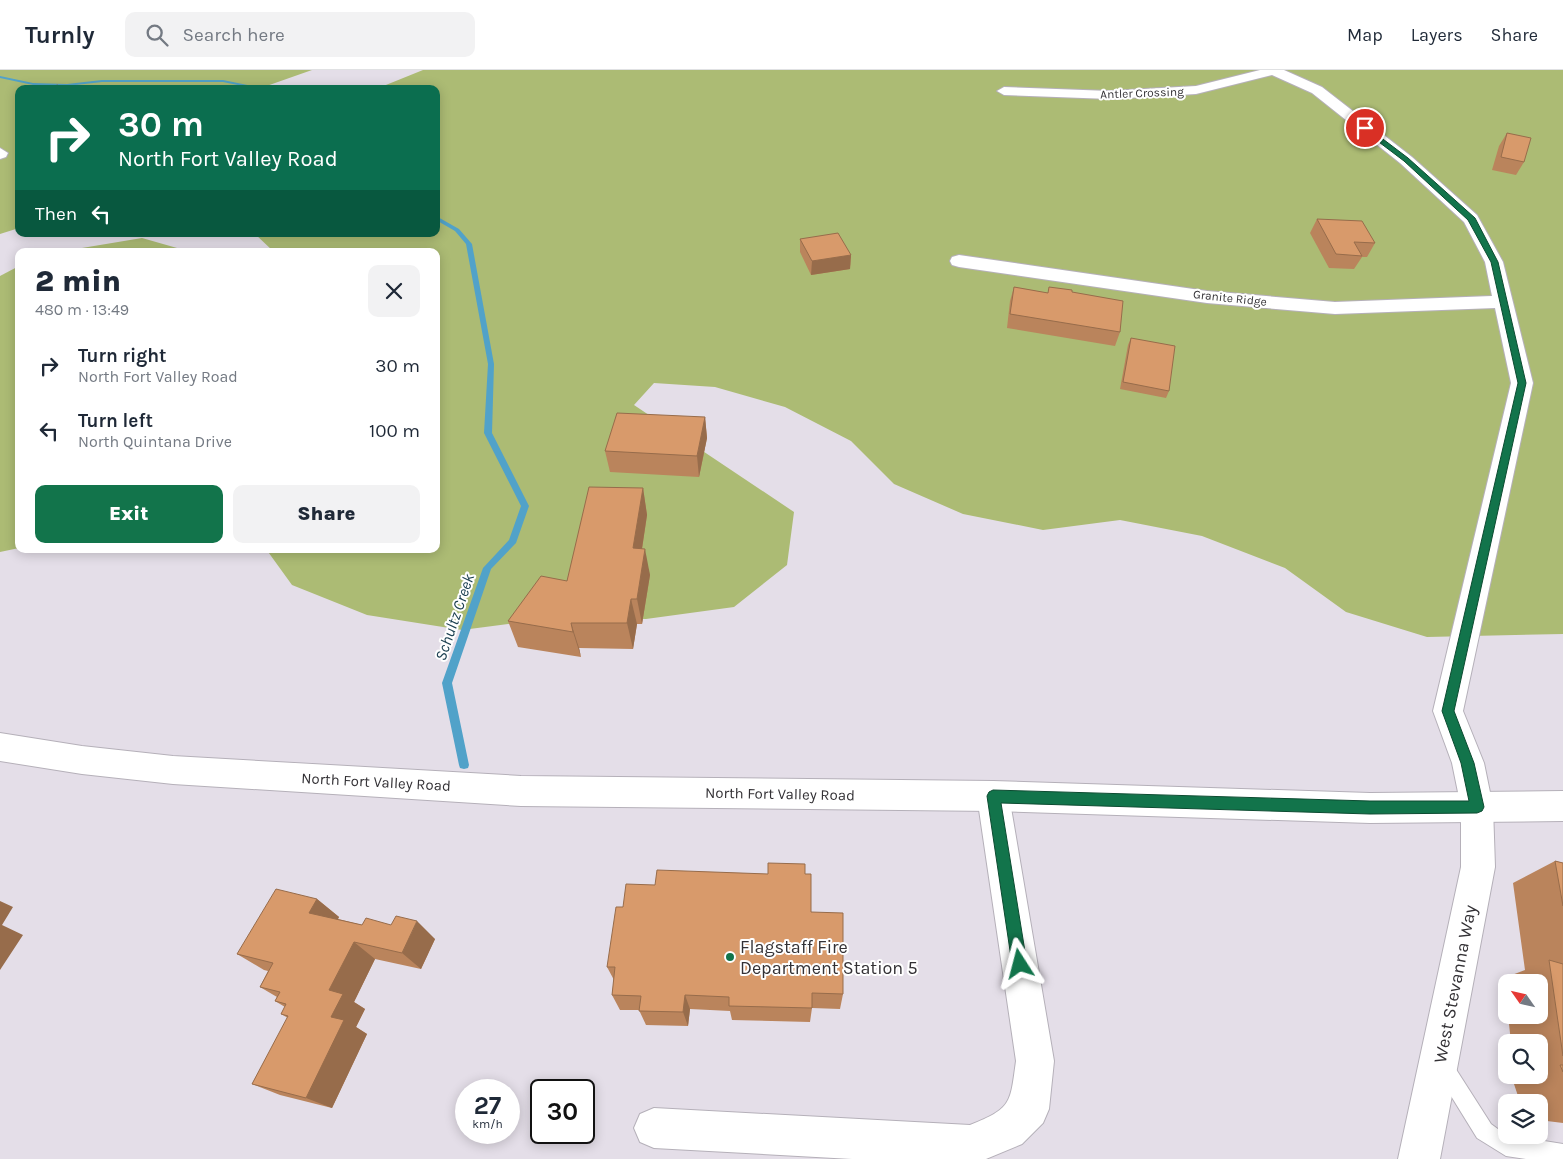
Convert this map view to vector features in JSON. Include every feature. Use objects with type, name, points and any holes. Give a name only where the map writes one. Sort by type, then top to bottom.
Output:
[{"type":"street","name":"Antler Crossing","points":[[1004,90],[1110,95],[1196,90],[1275,71]]},
{"type":"street","name":"West Stevanna Way","points":[[1275,71],[1317,90],[1406,160],[1471,218],[1494,262],[1522,383],[1448,711],[1468,763],[1477,807],[1478,866],[1419,1159]]},
{"type":"street","name":"Granite Ridge","points":[[959,261],[1207,297],[1335,308],[1503,302]]},
{"type":"street","name":"North Fort Valley Road","points":[[0,747],[82,760],[173,770],[521,791],[993,796],[1370,808],[1563,806]]},
{"type":"street","points":[[654,1128],[970,1145],[1008,1130],[1030,1109],[1035,1061],[993,796]]},
{"type":"lane","points":[[1439,1061],[1484,1131],[1506,1146],[1563,1154]]},
{"type":"green space","points":[[0,70],[312,70],[269,85],[15,85],[15,229],[0,234]]},
{"type":"green space","points":[[423,70],[1563,70],[1563,634],[1427,637],[1346,612],[1285,568],[1202,536],[1120,520],[1043,530],[963,514],[894,484],[851,441],[785,407],[715,387],[654,383],[634,405],[794,512],[787,565],[734,607],[646,619],[553,618],[462,630],[367,615],[292,585],[269,553],[440,553],[440,248],[270,248],[258,237],[440,237],[440,85],[386,85]]},
{"type":"green space","points":[[142,238],[177,248],[82,248]]},
{"type":"green space","points":[[15,268],[15,549],[0,552],[0,276]]},
{"type":"building","points":[[1507,133],[1531,138],[1524,162],[1501,157]]},
{"type":"building","points":[[1317,219],[1362,221],[1375,243],[1354,242],[1362,256],[1336,254]]},
{"type":"building","points":[[838,233],[851,255],[812,261],[800,239]]},
{"type":"building","points":[[1014,287],[1048,293],[1049,287],[1123,301],[1120,332],[1010,314]]},
{"type":"building","points":[[1131,338],[1175,346],[1169,391],[1123,382]]},
{"type":"building","points":[[617,413],[705,417],[697,456],[605,451]]},
{"type":"building","points":[[589,487],[643,488],[633,548],[645,549],[637,599],[631,599],[627,623],[571,623],[573,632],[508,621],[541,576],[567,581]]},
{"type":"building","points":[[1555,861],[1563,863],[1563,906]]},
{"type":"building","name":"Flagstaff Fire Department Station 5","points":[[768,863],[805,864],[805,874],[811,874],[811,912],[843,913],[843,994],[812,993],[812,1008],[729,1006],[729,997],[685,995],[683,1012],[639,1011],[641,996],[612,995],[615,967],[607,967],[616,907],[623,907],[626,884],[655,885],[657,870],[768,874]]},
{"type":"building","points":[[276,889],[317,899],[309,913],[362,925],[366,918],[391,925],[396,916],[417,921],[402,953],[354,942],[329,990],[343,994],[331,1017],[344,1020],[306,1098],[252,1084],[288,1016],[281,1014],[286,1004],[275,1001],[280,992],[260,987],[273,963],[237,954]]},
{"type":"building","points":[[1549,960],[1563,964],[1563,1056]]},
{"type":"waterway","name":"Schultz Creek","points":[[0,77],[33,84],[67,85]]},
{"type":"waterway","name":"Schultz Creek","points":[[67,85],[102,81],[223,81],[244,85]]},
{"type":"waterway","name":"Schultz Creek","points":[[440,220],[457,230],[469,244],[491,364],[488,433],[525,506],[513,541],[487,568],[447,683],[464,765]]},
{"type":"place","name":"Flagstaff Fire Department Station 5","points":[[730,957]]},
{"type":"route","points":[[1020,964],[993,796],[1370,808],[1477,807],[1468,763],[1448,711],[1522,383],[1494,262],[1471,218],[1406,160],[1365,128]]}]
